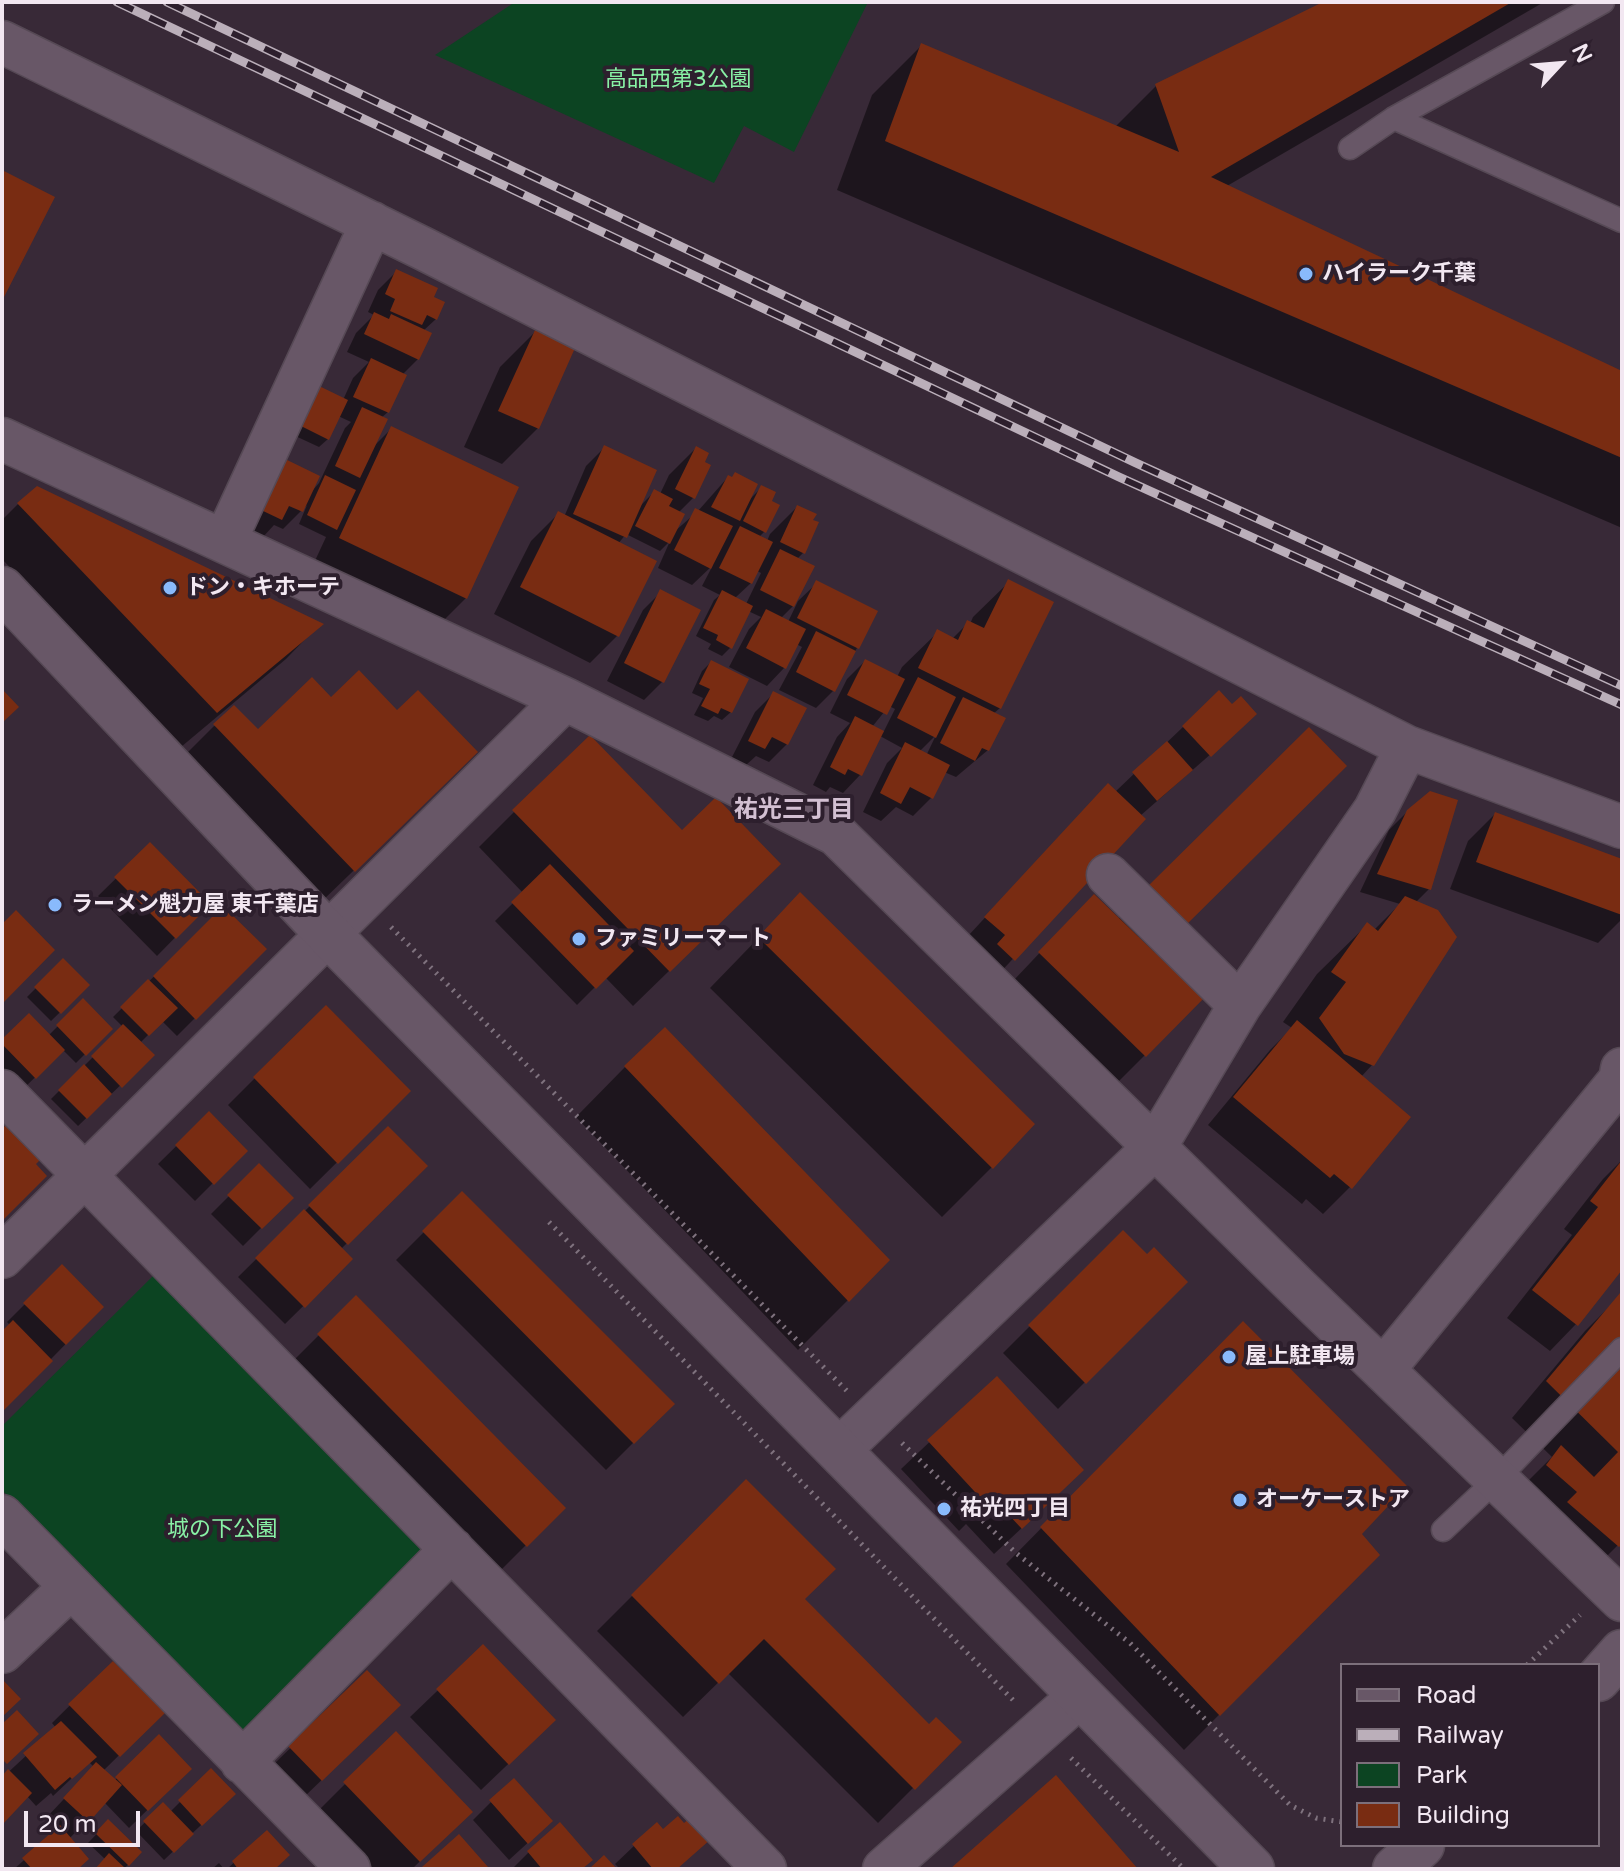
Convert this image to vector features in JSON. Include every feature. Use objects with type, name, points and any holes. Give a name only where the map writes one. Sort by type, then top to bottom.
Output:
[{"type":"street","points":[[2,42],[372,223],[1407,747],[1622,827]]},
{"type":"street","points":[[225,541],[372,223]]},
{"type":"street","points":[[12,449],[225,541],[565,699],[836,834],[1496,1480],[1604,1605]]},
{"type":"street","points":[[2,589],[328,934],[1252,1869]]},
{"type":"street","points":[[2,1257],[565,699]]},
{"type":"street","points":[[839,1450],[1155,1147],[1240,1005],[1375,810],[1407,747]]},
{"type":"street","points":[[1108,875],[1240,1005]]},
{"type":"street","points":[[1383,1370],[1621,1077]]},
{"type":"street","points":[[2,1091],[86,1173],[765,1869]]},
{"type":"street","points":[[2,1516],[349,1869]]},
{"type":"street","points":[[242,1762],[452,1549]]},
{"type":"street","points":[[2,1652],[71,1587]]},
{"type":"street","points":[[1600,1677],[1622,1652]]},
{"type":"street","points":[[884,1869],[1081,1695]]},
{"type":"street","points":[[1395,1869],[1420,1847]]},
{"type":"lane","points":[[1350,148],[1394,118],[1603,2]]},
{"type":"lane","points":[[1394,118],[1622,221]]},
{"type":"lane","points":[[1443,1530],[1496,1480],[1622,1349]]},
{"type":"path","points":[[388,923],[857,1401]]},
{"type":"path","points":[[542,1215],[1042,1730],[1184,1869]]},
{"type":"path","points":[[899,1440],[1016,1553],[1130,1643],[1290,1805],[1316,1818],[1340,1822]]},
{"type":"path","points":[[1530,1663],[1604,1605]]},
{"type":"green space","name":"高品西第3公園","points":[[515,2],[868,2],[794,152],[744,126],[714,183],[435,55]]},
{"type":"green space","name":"城の下公園","points":[[155,1274],[426,1550],[241,1740],[2,1490],[2,1426]]},
{"type":"building","name":"ハイラーク千葉","points":[[1323,2],[1512,2],[1211,177],[1622,371],[1622,458],[885,141],[921,43],[1179,152],[1155,84]]},
{"type":"building","points":[[2,170],[55,197],[2,301]]},
{"type":"building","points":[[396,269],[438,288],[434,297],[445,302],[437,320],[427,315],[422,325],[390,311],[395,299],[385,294]]},
{"type":"building","points":[[374,312],[389,319],[391,314],[432,333],[419,360],[364,334]]},
{"type":"building","points":[[535,330],[575,348],[539,429],[498,411]]},
{"type":"building","points":[[371,358],[407,375],[389,413],[353,397]]},
{"type":"building","points":[[317,385],[348,400],[329,440],[299,425]]},
{"type":"building","points":[[362,407],[388,419],[360,478],[335,466]]},
{"type":"building","points":[[391,426],[519,487],[467,599],[339,538]]},
{"type":"building","points":[[604,445],[657,470],[627,538],[573,514]]},
{"type":"building","points":[[696,446],[709,453],[705,462],[711,465],[695,499],[675,489]]},
{"type":"building","points":[[283,458],[320,476],[303,512],[289,506],[282,520],[259,509]]},
{"type":"building","points":[[735,472],[758,484],[740,521],[711,507],[728,475],[732,477]]},
{"type":"building","points":[[325,475],[356,490],[337,530],[307,515]]},
{"type":"building","points":[[761,485],[776,492],[772,501],[780,505],[766,533],[743,521]]},
{"type":"building","points":[[37,486],[324,624],[217,713],[17,503]]},
{"type":"building","points":[[654,489],[673,499],[669,506],[685,514],[670,544],[635,526]]},
{"type":"building","points":[[797,505],[817,514],[813,520],[819,522],[805,554],[780,542]]},
{"type":"building","points":[[695,508],[733,526],[711,569],[674,550]]},
{"type":"building","points":[[558,511],[657,561],[619,637],[520,587]]},
{"type":"building","points":[[740,526],[773,542],[752,584],[719,568]]},
{"type":"building","points":[[780,549],[815,566],[794,607],[760,590]]},
{"type":"building","points":[[1008,579],[1054,602],[1001,709],[918,668],[937,629],[958,640],[967,620],[984,628]]},
{"type":"building","points":[[816,580],[878,611],[859,649],[797,618]]},
{"type":"building","points":[[660,589],[701,610],[664,683],[624,663]]},
{"type":"building","points":[[722,590],[753,606],[732,649],[716,640],[718,635],[703,628]]},
{"type":"building","points":[[766,609],[806,629],[786,669],[746,648]]},
{"type":"building","points":[[816,631],[856,651],[835,692],[796,672]]},
{"type":"building","points":[[865,659],[905,679],[887,715],[847,695]]},
{"type":"building","points":[[711,660],[749,679],[732,713],[721,708],[718,714],[701,706],[710,689],[699,684]]},
{"type":"building","points":[[359,670],[397,710],[418,690],[478,752],[355,872],[213,724],[234,705],[258,729],[312,677],[331,697]]},
{"type":"building","points":[[918,677],[956,697],[936,738],[897,718]]},
{"type":"building","points":[[2,689],[19,707],[2,723]]},
{"type":"building","points":[[1219,690],[1232,704],[1241,696],[1257,714],[1211,757],[1182,726]]},
{"type":"building","points":[[773,691],[807,708],[788,745],[772,737],[765,749],[748,741]]},
{"type":"building","points":[[963,697],[1006,718],[989,751],[982,748],[975,761],[940,743]]},
{"type":"building","points":[[855,716],[884,731],[862,776],[848,769],[845,775],[830,767]]},
{"type":"building","points":[[1309,727],[1347,766],[1181,930],[1143,891]]},
{"type":"building","points":[[590,735],[682,830],[716,797],[781,864],[670,972],[512,810]]},
{"type":"building","points":[[1167,741],[1193,770],[1157,801],[1132,772]]},
{"type":"building","points":[[905,742],[950,765],[933,799],[910,787],[901,804],[880,793]]},
{"type":"building","points":[[1108,783],[1146,819],[1015,961],[997,944],[1005,935],[984,917]]},
{"type":"building","points":[[1430,791],[1458,800],[1431,890],[1377,874],[1407,810]]},
{"type":"building","points":[[1495,812],[1622,859],[1622,915],[1476,862]]},
{"type":"building","points":[[150,842],[211,904],[176,939],[114,877]]},
{"type":"building","points":[[550,864],[634,951],[596,989],[511,902]]},
{"type":"building","points":[[800,892],[1035,1124],[993,1169],[758,937]]},
{"type":"building","points":[[1094,894],[1169,966],[1174,961],[1208,994],[1146,1057],[1038,952]]},
{"type":"building","points":[[1405,896],[1438,910],[1457,937],[1374,1066],[1344,1054],[1319,1018],[1346,982],[1331,972],[1367,922],[1378,931]]},
{"type":"building","points":[[223,906],[267,949],[196,1020],[153,976]]},
{"type":"building","points":[[16,910],[55,950],[2,1004],[2,924]]},
{"type":"building","points":[[63,958],[90,985],[61,1014],[34,987]]},
{"type":"building","points":[[148,979],[178,1008],[149,1036],[120,1007]]},
{"type":"building","points":[[83,998],[113,1029],[86,1056],[56,1025]]},
{"type":"building","points":[[326,1005],[411,1091],[338,1164],[253,1077]]},
{"type":"building","points":[[29,1013],[65,1050],[36,1079],[2,1044],[2,1039]]},
{"type":"building","points":[[1297,1020],[1411,1117],[1352,1189],[1334,1174],[1330,1178],[1233,1097]]},
{"type":"building","points":[[123,1024],[155,1055],[122,1088],[91,1056]]},
{"type":"building","points":[[665,1027],[890,1260],[849,1302],[624,1066]]},
{"type":"building","points":[[84,1064],[112,1094],[87,1119],[58,1090]]},
{"type":"building","points":[[209,1111],[248,1151],[214,1185],[175,1145]]},
{"type":"building","points":[[9,1122],[44,1156],[36,1164],[47,1176],[2,1221],[2,1129]]},
{"type":"building","points":[[388,1126],[428,1166],[348,1245],[308,1205]]},
{"type":"building","points":[[1622,1160],[1622,1270],[1578,1326],[1532,1290],[1598,1207],[1590,1201]]},
{"type":"building","points":[[259,1163],[294,1198],[262,1229],[227,1195]]},
{"type":"building","points":[[462,1191],[675,1404],[634,1444],[422,1231]]},
{"type":"building","points":[[304,1209],[353,1259],[305,1308],[255,1258]]},
{"type":"building","points":[[1123,1230],[1147,1254],[1154,1247],[1188,1282],[1086,1384],[1028,1325]]},
{"type":"building","points":[[62,1264],[104,1307],[66,1345],[23,1303]]},
{"type":"building","points":[[1620,1293],[1622,1544],[1619,1547],[1567,1502],[1577,1492],[1546,1465],[1561,1445],[1594,1477],[1618,1452],[1546,1381]]},
{"type":"building","points":[[356,1295],[566,1508],[527,1547],[317,1334]]},
{"type":"building","points":[[13,1320],[53,1361],[2,1412],[2,1331]]},
{"type":"building","points":[[1243,1321],[1407,1486],[1362,1534],[1380,1555],[1220,1716],[1040,1527]]},
{"type":"building","points":[[997,1376],[1084,1470],[1022,1529],[994,1499],[987,1505],[927,1440]]},
{"type":"building","points":[[746,1479],[836,1569],[805,1599],[929,1724],[936,1717],[962,1742],[915,1790],[764,1639],[719,1684],[631,1595]]},
{"type":"building","points":[[483,1644],[556,1720],[509,1765],[436,1689]]},
{"type":"building","points":[[113,1661],[165,1713],[120,1757],[68,1704]]},
{"type":"building","points":[[367,1670],[401,1705],[322,1781],[288,1746]]},
{"type":"building","points":[[2,1679],[21,1699],[2,1717]]},
{"type":"building","points":[[17,1710],[39,1734],[7,1764],[2,1759],[2,1724]]},
{"type":"building","points":[[61,1721],[97,1757],[55,1790],[23,1753]]},
{"type":"building","points":[[396,1731],[473,1812],[420,1862],[343,1782]]},
{"type":"building","points":[[159,1734],[192,1769],[148,1811],[115,1777]]},
{"type":"building","points":[[96,1762],[122,1785],[89,1822],[63,1798]]},
{"type":"building","points":[[211,1768],[236,1794],[202,1826],[178,1800]]},
{"type":"building","points":[[8,1769],[32,1793],[2,1825],[2,1776]]},
{"type":"building","points":[[1056,1775],[1138,1869],[950,1869]]},
{"type":"building","points":[[514,1778],[553,1821],[528,1844],[489,1800]]},
{"type":"building","points":[[163,1802],[194,1834],[174,1853],[143,1821]]},
{"type":"building","points":[[678,1816],[684,1823],[691,1817],[711,1839],[677,1869],[653,1869],[632,1844],[657,1822],[663,1829]]},
{"type":"building","points":[[108,1819],[142,1852],[129,1866],[95,1833]]},
{"type":"building","points":[[560,1822],[593,1860],[582,1869],[542,1869],[527,1851]]},
{"type":"building","points":[[60,1825],[89,1859],[78,1869],[32,1869],[22,1858]]},
{"type":"building","points":[[267,1830],[290,1855],[275,1869],[238,1869],[232,1861]]},
{"type":"building","points":[[459,1834],[488,1867],[486,1869],[422,1867]]},
{"type":"building","points":[[109,1853],[126,1869],[95,1869]]},
{"type":"building","points":[[604,1855],[617,1869],[589,1869]]},
{"type":"railway","points":[[117,2],[1119,477],[1622,705]]},
{"type":"railway","points":[[167,2],[1136,463],[1622,686]]},
{"type":"place","name":"ハイラーク千葉","points":[[1306,274]]},
{"type":"place","name":"ドン・キホーテ","points":[[170,588]]},
{"type":"place","name":"ラーメン魁力屋 東千葉店","points":[[55,905]]},
{"type":"place","name":"ファミリーマート","points":[[579,939]]},
{"type":"place","name":"屋上駐車場","points":[[1229,1357]]},
{"type":"place","name":"オーケーストア","points":[[1240,1500]]},
{"type":"place","name":"祐光四丁目","points":[[944,1509]]},
{"type":"district","name":"祐光三丁目","points":[[794,811]]}]
